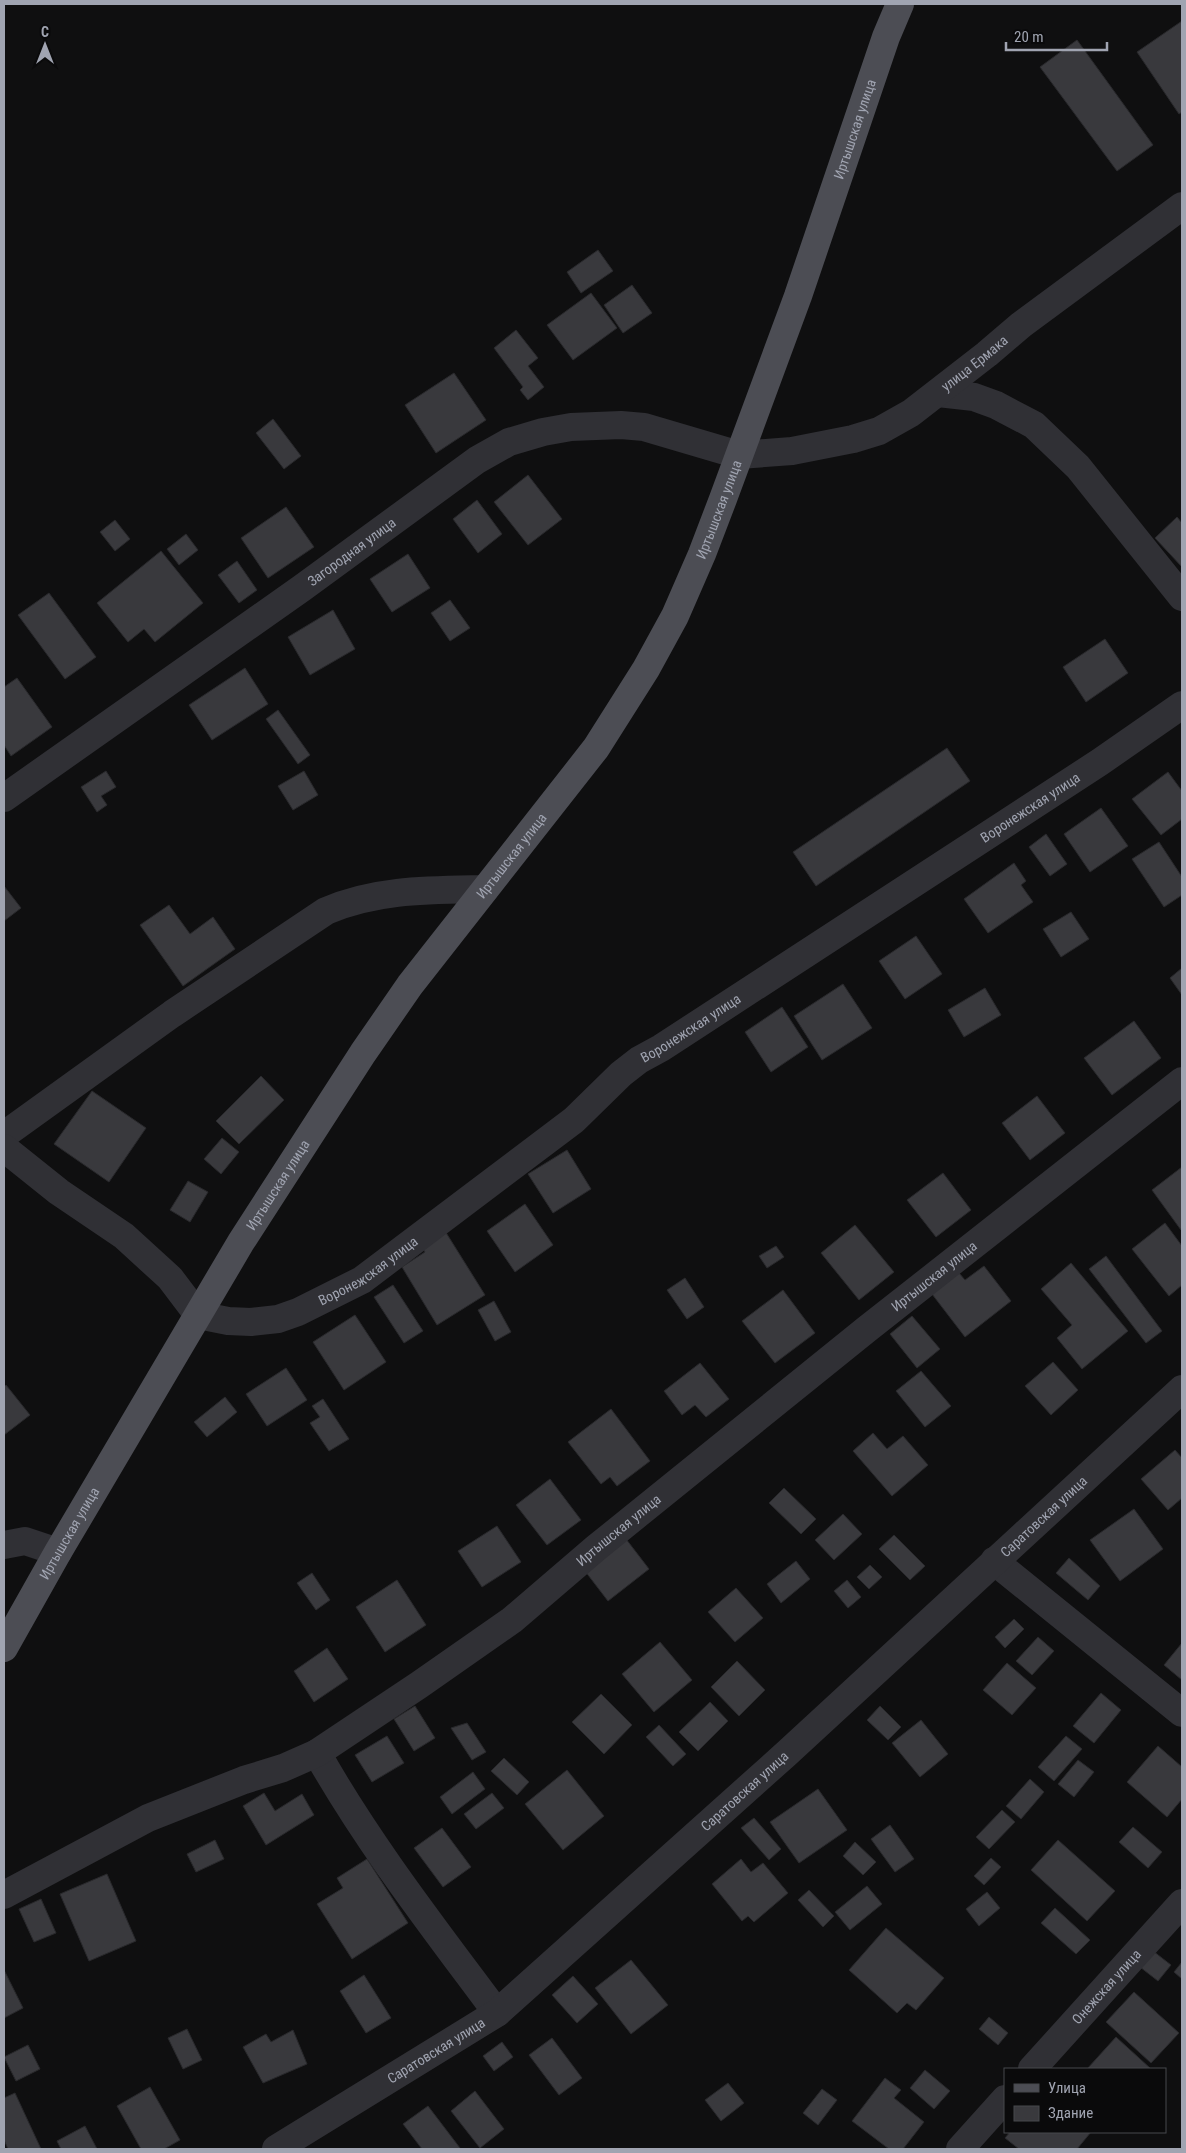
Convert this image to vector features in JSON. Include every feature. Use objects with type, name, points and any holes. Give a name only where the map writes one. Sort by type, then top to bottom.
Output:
[{"type":"main road","name":"Иртышская улица","points":[[4,1648],[58,1552],[242,1242],[363,1053],[410,985],[596,748],[646,669],[674,616],[702,554],[798,296],[886,36],[900,4]]},
{"type":"street","name":"улица Ермака","points":[[739,455],[792,451],[853,439],[887,426],[910,413],[938,393],[1028,319],[1182,206]]},
{"type":"street","points":[[938,393],[974,398],[996,405],[1034,425],[1078,466],[1182,596]]},
{"type":"street","name":"Загородная улица","points":[[4,798],[302,588],[477,460],[509,442],[543,432],[621,425],[644,428],[739,455]]},
{"type":"street","name":"Воронежская улица","points":[[198,1315],[228,1321],[251,1322],[278,1318],[298,1312],[362,1280],[574,1120],[621,1074],[639,1060],[661,1048],[1100,762],[1182,705]]},
{"type":"street","points":[[4,1136],[172,1014],[326,911],[347,902],[386,894],[485,889]]},
{"type":"street","name":"Иртышская улица","points":[[4,1895],[148,1818],[244,1780],[283,1768],[317,1753],[419,1685],[512,1620],[596,1548],[867,1329],[1182,1081]]},
{"type":"street","points":[[4,1148],[59,1192],[124,1236],[170,1278],[198,1315]]},
{"type":"street","name":"Саратовская улица","points":[[276,2149],[497,2013],[786,1754],[1182,1389]]},
{"type":"street","points":[[4,1545],[25,1541],[58,1552]]},
{"type":"street","points":[[994,1561],[1182,1713]]},
{"type":"street","points":[[317,1753],[369,1839],[497,2013]]},
{"type":"street","name":"Онежская улица","points":[[1033,2068],[1182,1903]]},
{"type":"street","points":[[960,2149],[1004,2100]]},
{"type":"building","points":[[1182,21],[1182,112],[1179,114],[1137,52]]},
{"type":"building","points":[[1077,40],[1153,145],[1117,171],[1040,67]]},
{"type":"building","points":[[598,250],[613,271],[581,293],[567,272]]},
{"type":"building","points":[[632,285],[652,313],[623,333],[604,305]]},
{"type":"building","points":[[591,293],[617,328],[573,360],[547,325]]},
{"type":"building","points":[[516,330],[538,358],[528,366],[544,387],[528,400],[520,390],[523,387],[494,348]]},
{"type":"building","points":[[454,373],[486,420],[436,453],[405,405]]},
{"type":"building","points":[[273,419],[301,456],[284,469],[256,433]]},
{"type":"building","points":[[528,475],[562,519],[528,545],[494,502]]},
{"type":"building","points":[[477,500],[502,534],[478,553],[453,519]]},
{"type":"building","points":[[286,507],[314,547],[268,578],[241,538]]},
{"type":"building","points":[[1177,517],[1182,523],[1182,567],[1155,538]]},
{"type":"building","points":[[115,520],[130,539],[115,551],[100,532]]},
{"type":"building","points":[[186,534],[198,550],[179,565],[167,549]]},
{"type":"building","points":[[161,551],[203,603],[155,642],[144,629],[128,642],[97,603]]},
{"type":"building","points":[[408,554],[430,588],[392,612],[370,579]]},
{"type":"building","points":[[237,561],[257,590],[239,603],[218,575]]},
{"type":"building","points":[[49,593],[96,657],[65,679],[18,615]]},
{"type":"building","points":[[450,600],[470,628],[450,641],[431,613]]},
{"type":"building","points":[[333,610],[355,649],[310,675],[288,637]]},
{"type":"building","points":[[1105,639],[1128,673],[1086,702],[1063,667]]},
{"type":"building","points":[[245,668],[268,704],[212,740],[189,705]]},
{"type":"building","points":[[17,678],[52,727],[11,756],[4,745],[4,687]]},
{"type":"building","points":[[278,710],[310,755],[298,764],[266,719]]},
{"type":"building","points":[[947,748],[970,781],[816,886],[793,852]]},
{"type":"building","points":[[106,771],[116,787],[101,796],[107,805],[97,812],[81,787]]},
{"type":"building","points":[[304,771],[318,795],[293,810],[278,786]]},
{"type":"building","points":[[1168,772],[1182,791],[1182,819],[1161,835],[1132,799]]},
{"type":"building","points":[[1101,808],[1128,846],[1090,872],[1064,834]]},
{"type":"building","points":[[1046,834],[1067,864],[1050,876],[1029,847]]},
{"type":"building","points":[[1159,842],[1182,877],[1182,895],[1164,907],[1132,859]]},
{"type":"building","points":[[1014,863],[1026,881],[1021,885],[1033,902],[988,933],[964,899]]},
{"type":"building","points":[[4,886],[21,908],[4,921]]},
{"type":"building","points":[[169,905],[190,934],[213,917],[235,949],[183,986],[140,925]]},
{"type":"building","points":[[1071,912],[1089,939],[1061,957],[1043,929]]},
{"type":"building","points":[[916,936],[942,974],[905,999],[879,961]]},
{"type":"building","points":[[1182,968],[1182,995],[1170,978]]},
{"type":"building","points":[[843,984],[872,1028],[822,1060],[794,1016]]},
{"type":"building","points":[[985,988],[1001,1015],[964,1037],[948,1010]]},
{"type":"building","points":[[782,1007],[808,1047],[771,1072],[745,1032]]},
{"type":"building","points":[[1134,1021],[1161,1058],[1112,1095],[1084,1058]]},
{"type":"building","points":[[261,1076],[284,1100],[239,1144],[216,1121]]},
{"type":"building","points":[[92,1091],[146,1128],[109,1182],[54,1144]]},
{"type":"building","points":[[1037,1096],[1065,1133],[1030,1160],[1002,1123]]},
{"type":"building","points":[[222,1138],[239,1152],[221,1174],[204,1159]]},
{"type":"building","points":[[567,1150],[591,1189],[553,1213],[528,1174]]},
{"type":"building","points":[[1182,1167],[1182,1230],[1181,1230],[1152,1190]]},
{"type":"building","points":[[943,1173],[971,1210],[936,1237],[907,1200]]},
{"type":"building","points":[[188,1181],[208,1192],[190,1222],[170,1210]]},
{"type":"building","points":[[525,1204],[553,1245],[515,1272],[487,1231]]},
{"type":"building","points":[[1165,1223],[1182,1246],[1182,1285],[1169,1296],[1132,1249]]},
{"type":"building","points":[[855,1225],[894,1272],[859,1300],[821,1253]]},
{"type":"building","points":[[445,1231],[485,1295],[437,1325],[402,1267],[425,1252],[421,1246]]},
{"type":"building","points":[[776,1246],[784,1257],[767,1268],[759,1256]]},
{"type":"building","points":[[1106,1256],[1162,1331],[1146,1343],[1089,1269]]},
{"type":"building","points":[[1071,1263],[1128,1331],[1082,1369],[1057,1338],[1072,1325],[1041,1289]]},
{"type":"building","points":[[984,1266],[1011,1301],[965,1337],[932,1294],[959,1273],[965,1280]]},
{"type":"building","points":[[685,1278],[704,1307],[687,1319],[667,1290]]},
{"type":"building","points":[[393,1285],[423,1331],[404,1343],[374,1297]]},
{"type":"building","points":[[783,1290],[815,1333],[775,1363],[742,1321]]},
{"type":"building","points":[[494,1301],[511,1332],[495,1341],[478,1310]]},
{"type":"building","points":[[355,1315],[386,1362],[344,1390],[313,1342]]},
{"type":"building","points":[[912,1316],[940,1349],[917,1368],[890,1334]]},
{"type":"building","points":[[1053,1362],[1078,1390],[1051,1415],[1025,1386]]},
{"type":"building","points":[[700,1363],[729,1399],[706,1417],[695,1405],[682,1415],[664,1391]]},
{"type":"building","points":[[286,1368],[307,1400],[267,1426],[246,1394]]},
{"type":"building","points":[[921,1371],[951,1406],[925,1427],[896,1391]]},
{"type":"building","points":[[6,1385],[30,1415],[4,1435],[4,1387]]},
{"type":"building","points":[[225,1397],[237,1412],[207,1437],[194,1422]]},
{"type":"building","points":[[323,1399],[349,1439],[329,1451],[310,1423],[320,1417],[312,1406]]},
{"type":"building","points":[[611,1409],[650,1461],[617,1486],[610,1477],[601,1484],[568,1442]]},
{"type":"building","points":[[873,1433],[887,1449],[903,1436],[928,1465],[892,1496],[853,1451]]},
{"type":"building","points":[[1175,1450],[1182,1458],[1182,1498],[1168,1510],[1141,1479]]},
{"type":"building","points":[[550,1479],[581,1520],[547,1545],[516,1505]]},
{"type":"building","points":[[784,1488],[816,1519],[801,1534],[769,1503]]},
{"type":"building","points":[[1134,1509],[1163,1549],[1120,1581],[1090,1540]]},
{"type":"building","points":[[843,1514],[862,1534],[834,1560],[815,1540]]},
{"type":"building","points":[[497,1526],[521,1562],[482,1587],[458,1551]]},
{"type":"building","points":[[894,1535],[925,1566],[910,1580],[879,1549]]},
{"type":"building","points":[[626,1539],[649,1569],[608,1601],[585,1571]]},
{"type":"building","points":[[1069,1558],[1100,1586],[1088,1600],[1056,1573]]},
{"type":"building","points":[[796,1561],[810,1579],[781,1603],[767,1584]]},
{"type":"building","points":[[870,1565],[882,1577],[869,1589],[857,1577]]},
{"type":"building","points":[[312,1573],[330,1600],[316,1610],[297,1583]]},
{"type":"building","points":[[397,1580],[426,1625],[385,1652],[356,1607]]},
{"type":"building","points":[[847,1580],[861,1597],[848,1608],[834,1591]]},
{"type":"building","points":[[736,1588],[763,1618],[735,1642],[708,1612]]},
{"type":"building","points":[[1014,1619],[1024,1629],[1005,1648],[995,1637]]},
{"type":"building","points":[[1038,1637],[1054,1651],[1032,1675],[1016,1661]]},
{"type":"building","points":[[660,1642],[692,1680],[654,1712],[622,1674]]},
{"type":"building","points":[[1182,1643],[1182,1680],[1164,1665]]},
{"type":"building","points":[[327,1648],[348,1679],[314,1702],[294,1671]]},
{"type":"building","points":[[737,1661],[765,1690],[739,1716],[711,1687]]},
{"type":"building","points":[[1007,1663],[1036,1688],[1012,1715],[983,1690]]},
{"type":"building","points":[[1101,1693],[1121,1710],[1094,1743],[1073,1726]]},
{"type":"building","points":[[601,1694],[632,1725],[604,1754],[572,1722]]},
{"type":"building","points":[[710,1702],[728,1721],[698,1751],[679,1732]]},
{"type":"building","points":[[415,1706],[435,1738],[414,1751],[394,1719]]},
{"type":"building","points":[[880,1706],[901,1727],[888,1740],[867,1720]]},
{"type":"building","points":[[921,1720],[948,1754],[920,1777],[892,1743]]},
{"type":"building","points":[[467,1723],[486,1752],[472,1760],[451,1728]]},
{"type":"building","points":[[659,1725],[686,1754],[673,1766],[646,1737]]},
{"type":"building","points":[[387,1736],[404,1763],[372,1782],[355,1755]]},
{"type":"building","points":[[1066,1736],[1082,1749],[1054,1781],[1038,1767]]},
{"type":"building","points":[[1158,1746],[1182,1767],[1182,1799],[1167,1817],[1127,1782]]},
{"type":"building","points":[[504,1758],[529,1782],[517,1795],[491,1771]]},
{"type":"building","points":[[1078,1760],[1094,1772],[1074,1797],[1058,1784]]},
{"type":"building","points":[[567,1770],[604,1816],[563,1850],[525,1804]]},
{"type":"building","points":[[473,1772],[485,1789],[452,1814],[440,1797]]},
{"type":"building","points":[[1030,1779],[1044,1792],[1021,1819],[1006,1806]]},
{"type":"building","points":[[818,1789],[847,1830],[799,1863],[770,1822]]},
{"type":"building","points":[[264,1793],[275,1811],[302,1794],[314,1815],[266,1845],[243,1806]]},
{"type":"building","points":[[492,1793],[504,1808],[476,1829],[464,1814]]},
{"type":"building","points":[[1002,1810],[1015,1822],[989,1849],[976,1837]]},
{"type":"building","points":[[754,1818],[781,1849],[769,1860],[741,1828]]},
{"type":"building","points":[[890,1825],[914,1859],[895,1872],[871,1839]]},
{"type":"building","points":[[1133,1827],[1162,1852],[1148,1868],[1119,1842]]},
{"type":"building","points":[[442,1828],[471,1867],[443,1887],[414,1848]]},
{"type":"building","points":[[215,1840],[224,1859],[196,1872],[187,1854]]},
{"type":"building","points":[[1058,1840],[1115,1891],[1087,1921],[1031,1870]]},
{"type":"building","points":[[855,1842],[876,1862],[863,1875],[843,1856]]},
{"type":"building","points":[[991,1858],[1001,1867],[984,1885],[974,1876]]},
{"type":"building","points":[[367,1859],[408,1923],[352,1959],[317,1904],[343,1888],[337,1878]]},
{"type":"building","points":[[741,1859],[751,1872],[763,1863],[788,1893],[754,1922],[748,1916],[742,1921],[712,1884]]},
{"type":"building","points":[[107,1874],[136,1941],[89,1961],[60,1894]]},
{"type":"building","points":[[867,1886],[882,1904],[850,1930],[835,1912]]},
{"type":"building","points":[[809,1890],[834,1916],[823,1927],[798,1900]]},
{"type":"building","points":[[987,1892],[1000,1908],[979,1926],[966,1909]]},
{"type":"building","points":[[41,1899],[56,1933],[34,1942],[19,1909]]},
{"type":"building","points":[[1055,1908],[1090,1940],[1076,1954],[1041,1923]]},
{"type":"building","points":[[886,1928],[944,1978],[916,2010],[907,2003],[897,2013],[849,1970]]},
{"type":"building","points":[[1153,1951],[1171,1965],[1158,1981],[1140,1967]]},
{"type":"building","points":[[631,1960],[668,2005],[631,2034],[595,1988]]},
{"type":"building","points":[[1182,1962],[1182,1979],[1174,1972]]},
{"type":"building","points":[[4,1970],[23,2008],[4,2018]]},
{"type":"building","points":[[364,1975],[391,2018],[366,2033],[340,1991]]},
{"type":"building","points":[[573,1976],[598,2004],[577,2023],[552,1995]]},
{"type":"building","points":[[1134,1992],[1179,2033],[1151,2063],[1106,2022]]},
{"type":"building","points":[[989,2017],[1008,2033],[998,2045],[979,2029]]},
{"type":"building","points":[[187,2029],[202,2060],[183,2069],[168,2038]]},
{"type":"building","points":[[293,2030],[307,2064],[263,2083],[243,2047],[266,2034],[271,2042]]},
{"type":"building","points":[[1116,2037],[1150,2068],[1088,2068]]},
{"type":"building","points":[[552,2038],[582,2078],[559,2095],[529,2055]]},
{"type":"building","points":[[502,2042],[513,2057],[494,2071],[483,2056]]},
{"type":"building","points":[[28,2045],[40,2069],[16,2081],[4,2057]]},
{"type":"building","points":[[925,2070],[950,2091],[934,2109],[910,2088]]},
{"type":"building","points":[[885,2078],[901,2090],[894,2098],[924,2122],[903,2149],[889,2149],[852,2121]]},
{"type":"building","points":[[728,2083],[744,2103],[721,2121],[705,2100]]},
{"type":"building","points":[[150,2087],[180,2140],[164,2149],[141,2149],[117,2106]]},
{"type":"building","points":[[822,2089],[837,2100],[818,2125],[803,2113]]},
{"type":"building","points":[[475,2091],[504,2129],[480,2148],[451,2111]]},
{"type":"building","points":[[15,2093],[41,2149],[8,2149],[4,2140],[4,2098]]},
{"type":"building","points":[[428,2106],[460,2148],[422,2149],[403,2124]]},
{"type":"building","points":[[85,2126],[97,2149],[61,2149],[57,2141]]},
{"type":"building","points":[[1009,2133],[1090,2133],[1077,2149],[1019,2149],[1005,2138]]}]
